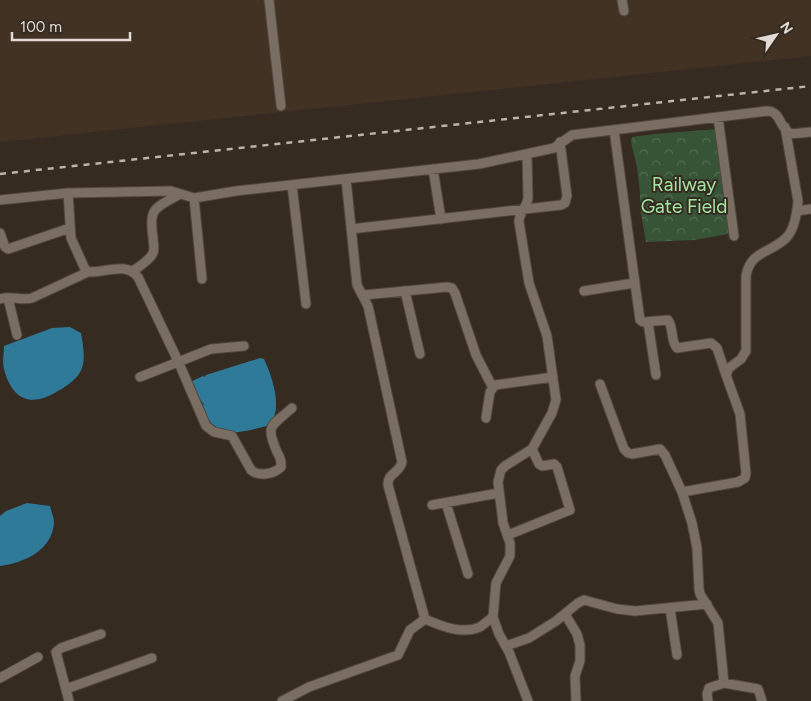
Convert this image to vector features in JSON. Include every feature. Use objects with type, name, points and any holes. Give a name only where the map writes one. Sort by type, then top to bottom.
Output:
[{"type":"street","points":[[269,0],[281,106]]},
{"type":"street","points":[[622,0],[624,11]]},
{"type":"street","points":[[0,200],[68,193],[171,191],[194,198],[479,164],[554,148],[572,135],[772,111],[776,113],[792,134],[811,132]]},
{"type":"street","points":[[718,117],[734,236]]},
{"type":"street","points":[[726,375],[728,368],[741,359],[746,351],[746,276],[749,264],[756,257],[786,238],[797,211],[798,201],[785,127]]},
{"type":"street","points":[[614,130],[638,317],[643,322],[668,320],[674,344],[677,348],[708,342],[714,345],[740,414],[745,478],[738,482],[682,492]]},
{"type":"street","points":[[351,229],[561,205],[566,200],[560,142]]},
{"type":"street","points":[[527,154],[528,198],[519,217],[519,222],[529,283],[547,336],[556,400],[555,407],[532,449],[501,470],[498,482],[499,493],[503,523],[510,543],[510,556],[496,583],[493,617],[498,634],[506,646],[528,701]]},
{"type":"street","points":[[433,169],[441,218]]},
{"type":"street","points":[[346,179],[358,290],[364,295],[373,325],[402,462],[399,470],[390,476],[388,485],[425,619]]},
{"type":"street","points":[[292,185],[306,304]]},
{"type":"street","points":[[68,193],[72,243],[84,269],[88,272]]},
{"type":"street","points":[[133,272],[153,253],[154,247],[150,221],[153,212],[180,194]]},
{"type":"street","points":[[194,198],[202,279]]},
{"type":"street","points":[[797,211],[811,209]]},
{"type":"street","points":[[0,233],[5,247],[8,249],[70,228]]},
{"type":"street","points":[[17,335],[2,299],[32,298],[88,272],[124,268],[133,272],[138,277],[178,361],[206,426],[214,432],[232,436],[251,470],[256,474],[282,468],[281,460],[270,432],[272,427],[292,408]]},
{"type":"street","points":[[584,291],[634,283]]},
{"type":"street","points":[[364,295],[452,288],[478,360],[493,388]]},
{"type":"street","points":[[405,291],[420,354]]},
{"type":"street","points":[[648,322],[656,375]]},
{"type":"street","points":[[140,376],[216,348],[244,346]]},
{"type":"street","points":[[486,418],[490,392],[493,388],[500,384],[553,377]]},
{"type":"street","points":[[600,384],[624,450],[628,454],[655,449],[663,451],[682,492],[696,540],[699,589],[718,623],[724,683]]},
{"type":"street","points":[[508,535],[570,510],[557,467],[554,464],[542,466],[539,464],[532,449]]},
{"type":"street","points":[[432,505],[499,493]]},
{"type":"street","points":[[446,503],[468,574]]},
{"type":"street","points":[[506,646],[529,638],[584,600],[617,609],[635,611],[706,604]]},
{"type":"street","points":[[670,608],[677,655]]},
{"type":"street","points":[[565,614],[577,634],[580,645],[580,662],[574,676],[576,701]]},
{"type":"street","points":[[425,619],[455,630],[469,630],[480,627],[493,617]]},
{"type":"street","points":[[288,700],[309,687],[398,655],[410,630],[425,619]]},
{"type":"street","points":[[70,701],[56,652],[61,648],[101,634]]},
{"type":"street","points":[[0,678],[38,657]]},
{"type":"street","points":[[66,689],[152,658]]},
{"type":"street","points":[[708,701],[707,694],[709,688],[724,683],[758,689],[762,701]]},
{"type":"shaded area","points":[[0,0],[811,0],[811,56],[0,142]]},
{"type":"green space","name":"Railway Gate Field","points":[[717,129],[731,228],[729,234],[694,240],[646,242],[640,208],[637,167],[631,142],[632,137]]},
{"type":"water","points":[[70,327],[81,333],[84,359],[79,374],[66,386],[39,399],[31,400],[17,394],[12,388],[4,369],[4,346],[52,328]]},
{"type":"water","points":[[260,358],[264,359],[267,365],[275,393],[275,414],[270,425],[238,432],[215,429],[207,420],[201,406],[204,404],[197,398],[190,382]]},
{"type":"water","points":[[27,503],[50,506],[54,520],[49,540],[36,553],[27,558],[0,566],[0,516],[6,511]]},
{"type":"railway","points":[[0,174],[811,86]]}]
